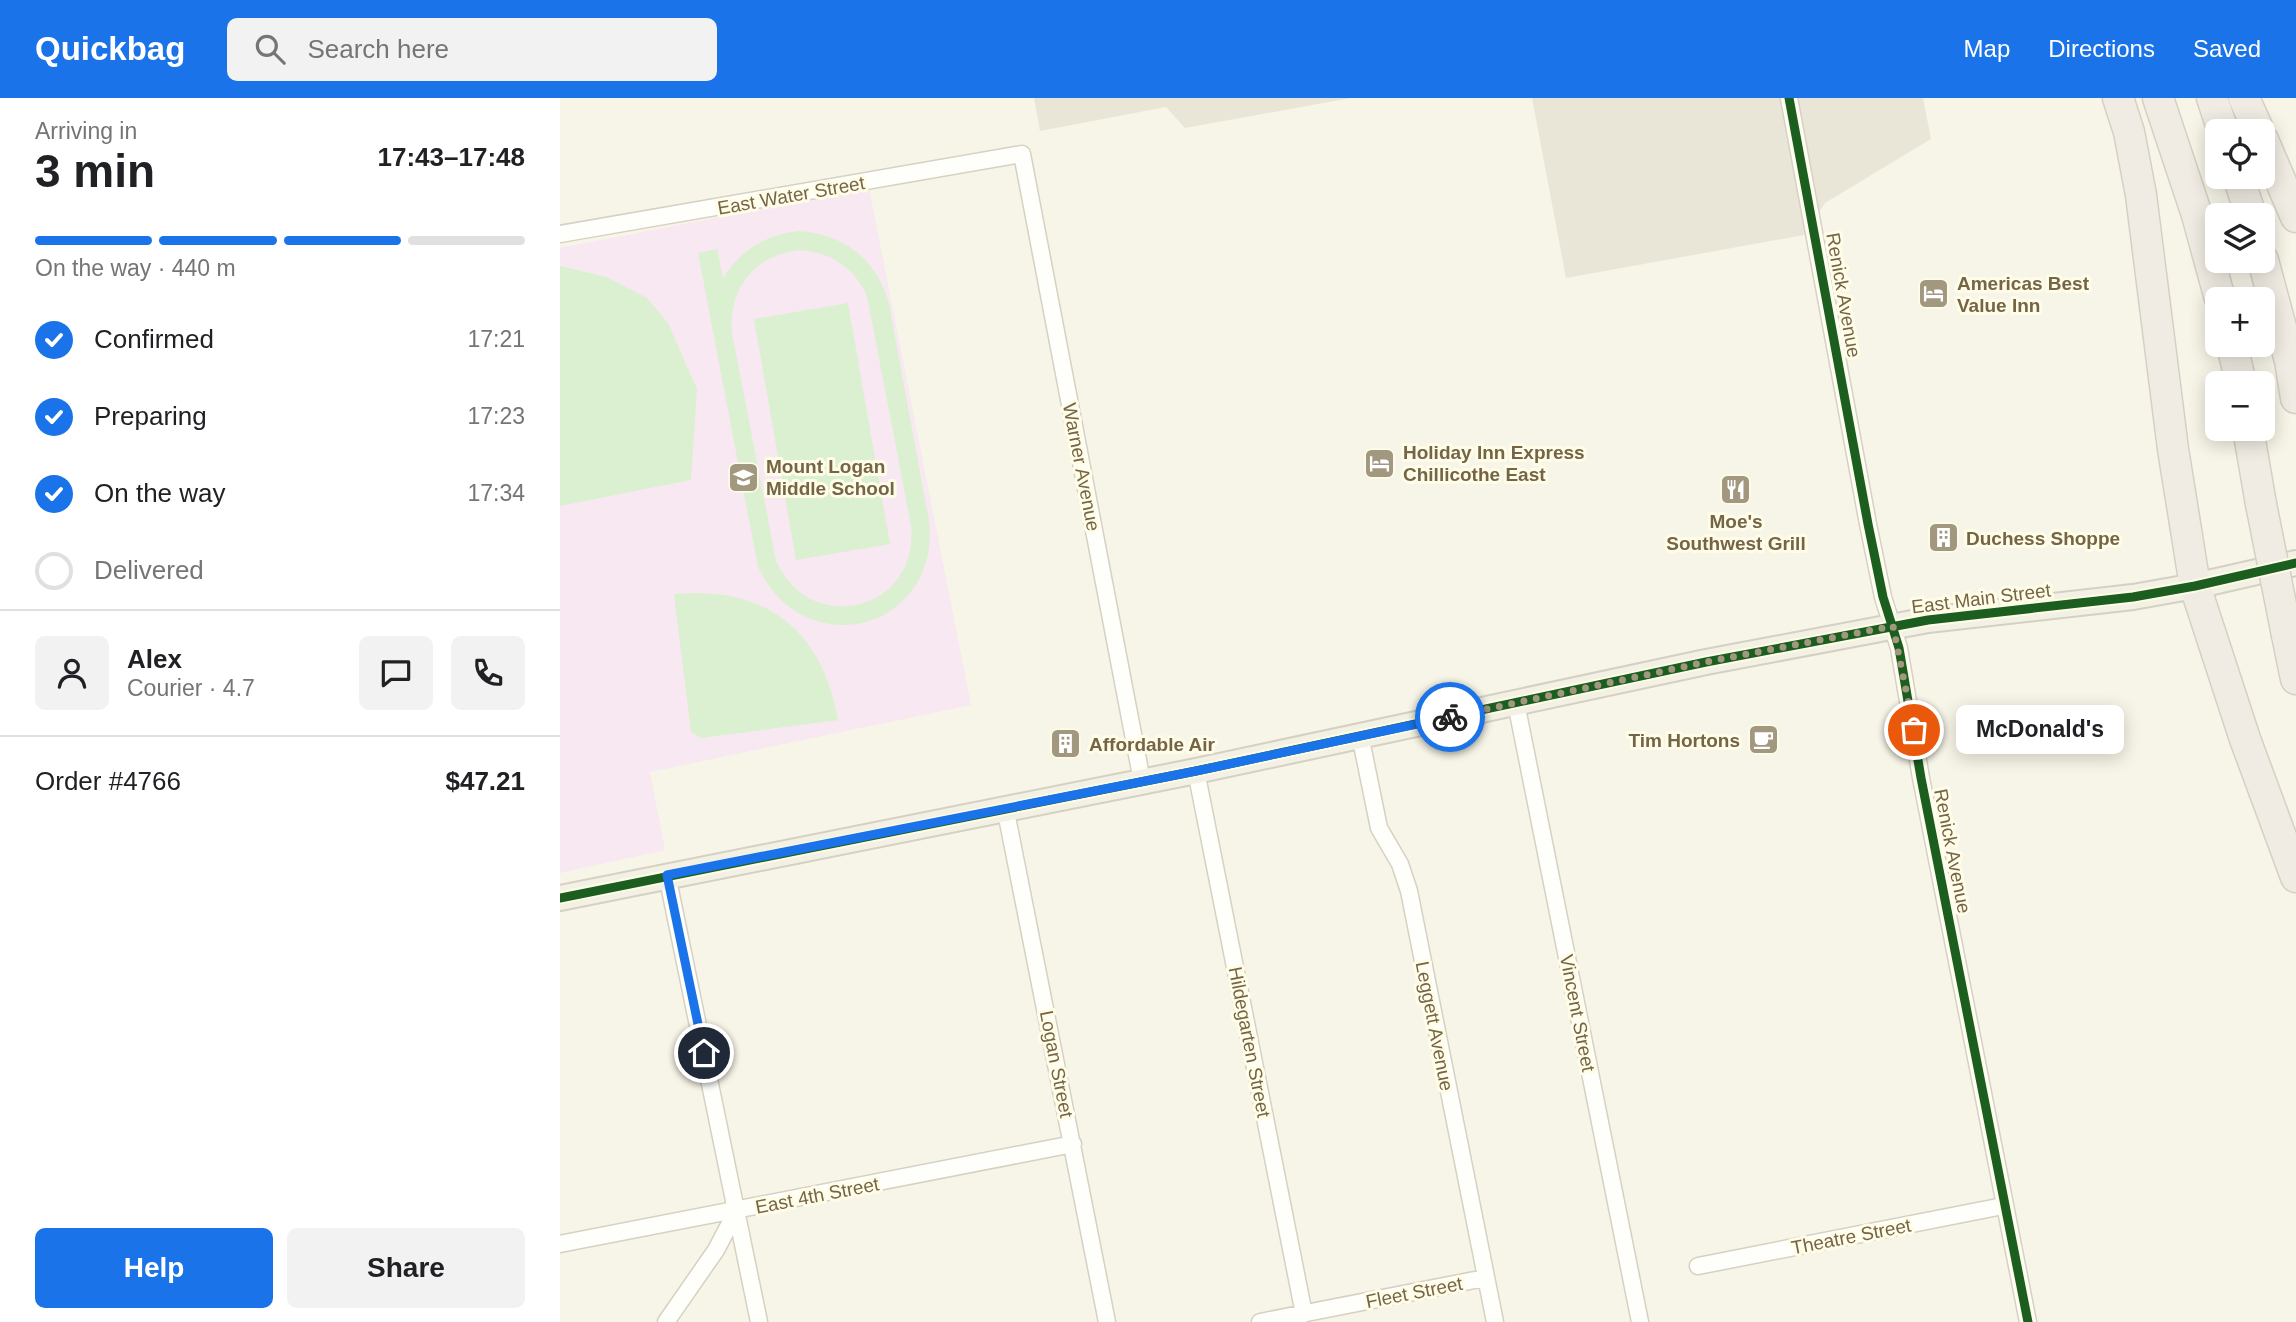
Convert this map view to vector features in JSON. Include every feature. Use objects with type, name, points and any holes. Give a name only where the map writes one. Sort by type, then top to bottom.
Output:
[{"type":"highway","points":[[2119,98],[2129,132],[2141,195],[2173,449],[2195,586],[2245,739],[2296,877]]},
{"type":"highway","points":[[2158,98],[2197,215],[2217,287]]},
{"type":"highway","points":[[2212,98],[2219,119]]},
{"type":"highway","points":[[2244,98],[2254,119]]},
{"type":"highway","points":[[2275,169],[2296,217]]},
{"type":"highway","points":[[2266,273],[2290,361],[2296,398]]},
{"type":"highway","points":[[2250,441],[2296,679]]},
{"type":"main road","name":"East Main Street","points":[[560,898],[1196,771],[1706,662],[1928,620],[2133,597],[2296,563]]},
{"type":"street","name":"Renick Avenue","points":[[1789,98],[1868,524],[1893,626],[2003,1206],[2028,1322]]},
{"type":"street","name":"East Water Street","points":[[560,234],[1022,154]]},
{"type":"street","name":"Warner Avenue","points":[[1022,154],[1142,781]]},
{"type":"street","name":"Vincent Street","points":[[1516,703],[1640,1322]]},
{"type":"street","name":"Leggett Avenue","points":[[1360,735],[1379,828],[1405,877],[1495,1322]]},
{"type":"street","name":"Hildegarten Street","points":[[1196,771],[1304,1314]]},
{"type":"street","name":"Logan Street","points":[[1005,807],[1107,1322]]},
{"type":"street","points":[[667,875],[759,1322]]},
{"type":"street","name":"East 4th Street","points":[[560,1244],[1073,1144]]},
{"type":"street","name":"Theatre Street","points":[[1698,1266],[2003,1206]]},
{"type":"street","points":[[666,1322],[716,1250],[737,1210]]},
{"type":"street","name":"Fleet Street","points":[[1260,1322],[1485,1278]]},
{"type":"shaded area","points":[[1034,98],[1351,98],[1185,128],[1166,107],[1040,131]]},
{"type":"shaded area","points":[[1532,98],[1923,98],[1931,139],[1825,203],[1804,235],[1566,278]]},
{"type":"shaded area","name":"Mount Logan Middle School","points":[[869,188],[971,705],[650,772],[665,850],[560,873],[560,248]]},
{"type":"green space","points":[[799,231],[830,237],[856,252],[876,274],[889,304],[929,521],[927,558],[914,588],[892,610],[865,622],[835,625],[806,617],[779,598],[758,567],[698,253],[717,249],[723,278],[746,252],[765,240]],"holes":[[[811,251],[831,258],[848,269],[867,296],[911,525],[909,554],[899,577],[882,594],[860,604],[837,606],[814,600],[793,585],[776,561],[732,333],[735,302],[740,289],[757,267],[783,253]]]},
{"type":"green space","points":[[560,266],[606,277],[647,298],[668,323],[697,389],[691,480],[560,506]]},
{"type":"green space","points":[[848,303],[890,544],[796,560],[754,319]]},
{"type":"green space","points":[[674,594],[724,595],[750,602],[773,612],[792,626],[821,666],[838,720],[701,738],[691,732]]},
{"type":"cycle path","points":[[1789,98],[1868,524],[1883,597],[1899,648],[1921,778],[2028,1322]]},
{"type":"cycle path","points":[[560,898],[1196,771],[1706,662],[1928,620],[2133,597],[2296,563]]},
{"type":"way so far","points":[[1450,717],[1706,662],[1893,626],[1914,730]]},
{"type":"place","name":"Americas Best Value Inn","points":[[1934,294]]},
{"type":"place","name":"Holiday Inn Express Chillicothe East","points":[[1380,463]]},
{"type":"place","name":"Mount Logan Middle School","points":[[743,477]]},
{"type":"place","name":"Moe's Southwest Grill","points":[[1736,490]]},
{"type":"place","name":"Duchess Shoppe","points":[[1943,538]]},
{"type":"place","name":"McDonald's","points":[[1914,730]]},
{"type":"place","name":"Tim Hortons","points":[[1763,740]]},
{"type":"place","name":"Affordable Air","points":[[1066,744]]},
{"type":"route","points":[[704,1053],[667,875],[1196,771],[1450,717]]}]
